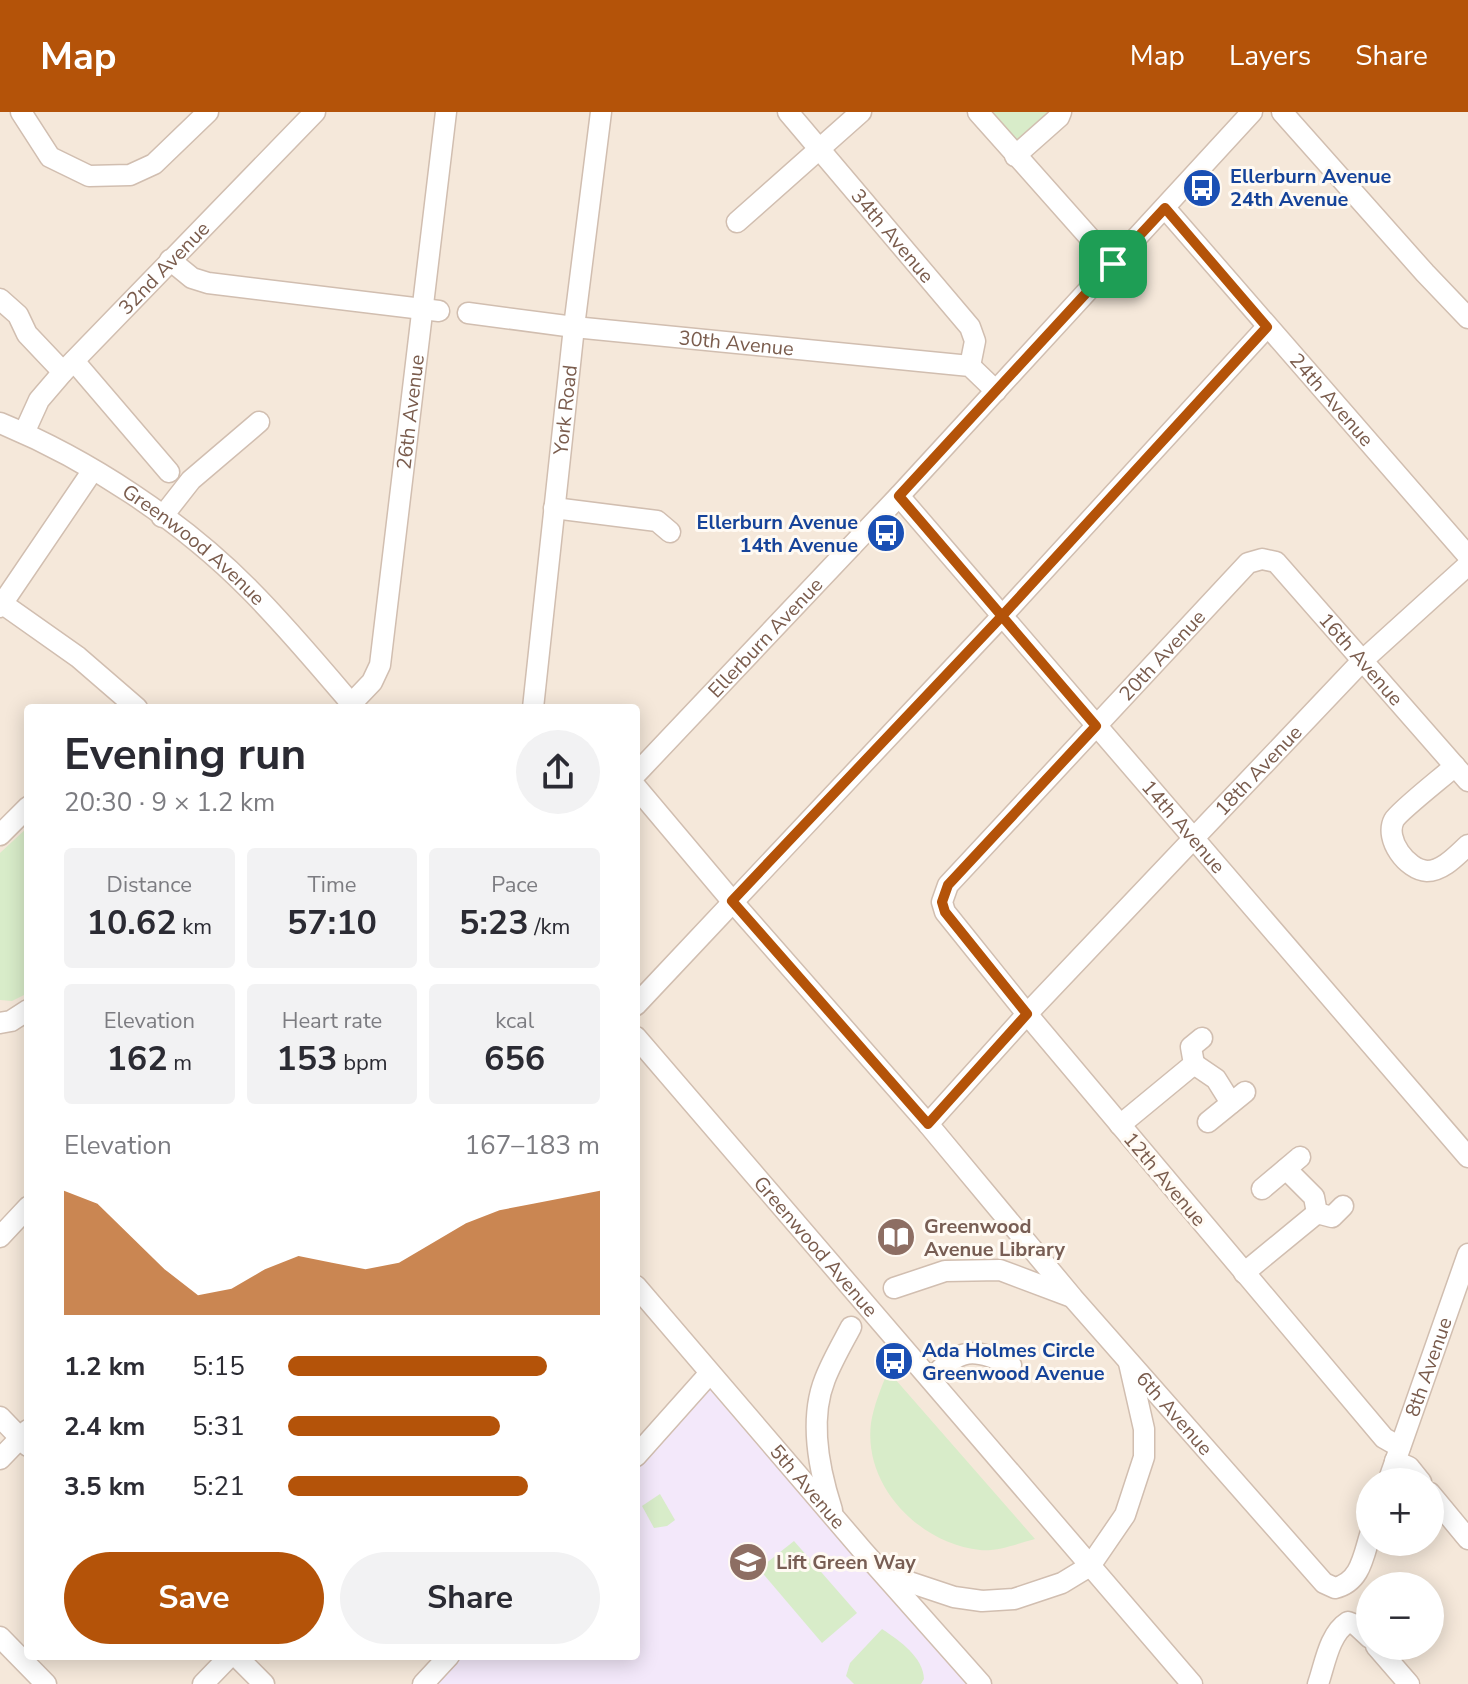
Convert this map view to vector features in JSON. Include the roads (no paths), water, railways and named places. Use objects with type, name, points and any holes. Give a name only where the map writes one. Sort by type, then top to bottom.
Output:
[{"type":"street","points":[[21,112],[50,157],[89,176],[130,175],[154,164],[208,112]]},
{"type":"street","name":"32nd Avenue","points":[[24,433],[39,400],[68,366],[315,112]]},
{"type":"street","name":"26th Avenue","points":[[355,704],[372,682],[380,665],[431,310],[446,112]]},
{"type":"street","name":"York Road","points":[[533,704],[574,327],[601,112]]},
{"type":"street","name":"34th Avenue","points":[[788,112],[970,327],[975,341],[970,366]]},
{"type":"street","points":[[737,222],[861,112]]},
{"type":"street","points":[[978,112],[1113,264]]},
{"type":"street","points":[[1015,156],[1061,112]]},
{"type":"street","name":"Ellerburn Avenue","points":[[640,770],[899,496],[1252,112]]},
{"type":"street","points":[[1282,112],[1468,318]]},
{"type":"street","name":"24th Avenue","points":[[1165,208],[1468,556]]},
{"type":"street","points":[[170,260],[192,278],[208,283],[431,310]]},
{"type":"street","points":[[0,299],[18,315],[27,334],[68,366],[159,469]]},
{"type":"street","name":"30th Avenue","points":[[468,313],[574,327],[970,366]]},
{"type":"street","points":[[640,1001],[1002,616],[1267,327]]},
{"type":"street","points":[[970,366],[996,391]]},
{"type":"street","points":[[162,517],[191,480],[259,422]]},
{"type":"street","name":"Greenwood Avenue","points":[[0,423],[93,470],[208,551],[250,589],[351,704]]},
{"type":"street","points":[[93,470],[1,604],[78,657],[132,704]]},
{"type":"street","name":"14th Avenue","points":[[899,496],[1468,1157]]},
{"type":"street","points":[[554,508],[657,521],[670,532]]},
{"type":"street","name":"16th Avenue","points":[[1262,559],[1276,562],[1461,774],[1394,820],[1392,833],[1395,847],[1415,868],[1428,871],[1443,867],[1468,845]]},
{"type":"street","name":"20th Avenue","points":[[942,902],[948,885],[1248,563],[1262,559]]},
{"type":"street","name":"18th Avenue","points":[[928,1124],[1027,1014],[1362,661],[1468,565]]},
{"type":"street","name":"6th Avenue","points":[[640,792],[928,1124],[1026,1244],[1324,1583],[1335,1588],[1345,1586],[1357,1574],[1363,1556]]},
{"type":"street","points":[[0,835],[24,811]]},
{"type":"street","name":"12th Avenue","points":[[942,902],[945,912],[1027,1014],[1410,1468]]},
{"type":"street","points":[[0,1023],[24,1014]]},
{"type":"street","points":[[1202,1038],[1191,1047],[1194,1064],[1238,1098],[1208,1122]]},
{"type":"street","name":"Greenwood Avenue","points":[[640,1042],[1192,1684]]},
{"type":"street","points":[[1120,1125],[1194,1064]]},
{"type":"street","points":[[1262,1189],[1293,1163],[1314,1197],[1317,1213]]},
{"type":"street","points":[[1317,1213],[1332,1217],[1343,1206]]},
{"type":"street","points":[[1244,1273],[1317,1213]]},
{"type":"street","points":[[1013,1274],[1026,1244]]},
{"type":"street","name":"8th Avenue","points":[[1393,1468],[1468,1254]]},
{"type":"street","name":"Greenwood Avenue","points":[[894,1288],[945,1271],[1000,1270],[1073,1298]]},
{"type":"street","name":"5th Avenue","points":[[640,1291],[981,1684]]},
{"type":"street","name":"Greenwood Avenue","points":[[834,1517],[825,1488],[819,1449],[818,1411],[824,1380],[851,1327]]},
{"type":"street","points":[[931,1379],[948,1361],[967,1352],[987,1354],[1011,1365]]},
{"type":"street","points":[[893,1583],[900,1579],[954,1597],[982,1601],[1014,1599],[1062,1583],[1090,1566],[1125,1515],[1144,1457],[1144,1429],[1128,1359]]},
{"type":"street","points":[[640,1452],[710,1373]]},
{"type":"street","points":[[0,1417],[24,1437]]},
{"type":"street","points":[[1144,1429],[1160,1421],[1180,1419]]},
{"type":"street","points":[[0,1459],[24,1439]]},
{"type":"street","points":[[788,1464],[819,1449]]},
{"type":"street","points":[[1444,1510],[1468,1539]]},
{"type":"street","points":[[934,1629],[943,1609],[954,1597]]},
{"type":"street","points":[[1318,1684],[1335,1636],[1348,1622],[1356,1625]]},
{"type":"street","points":[[0,1637],[46,1684]]},
{"type":"street","points":[[203,1684],[226,1660]]},
{"type":"street","points":[[240,1660],[264,1684]]},
{"type":"street","points":[[423,1684],[445,1660]]},
{"type":"street","points":[[1388,1660],[1409,1684]]},
{"type":"place","name":"Ellerburn Avenue 24th Avenue","points":[[1202,188]]},
{"type":"place","name":"Ellerburn Avenue 14th Avenue","points":[[886,533]]},
{"type":"place","name":"Greenwood Avenue Library","points":[[896,1237]]},
{"type":"place","name":"Ada Holmes Circle Greenwood Avenue","points":[[894,1361]]},
{"type":"place","name":"Lift Green Way","points":[[748,1562]]}]
